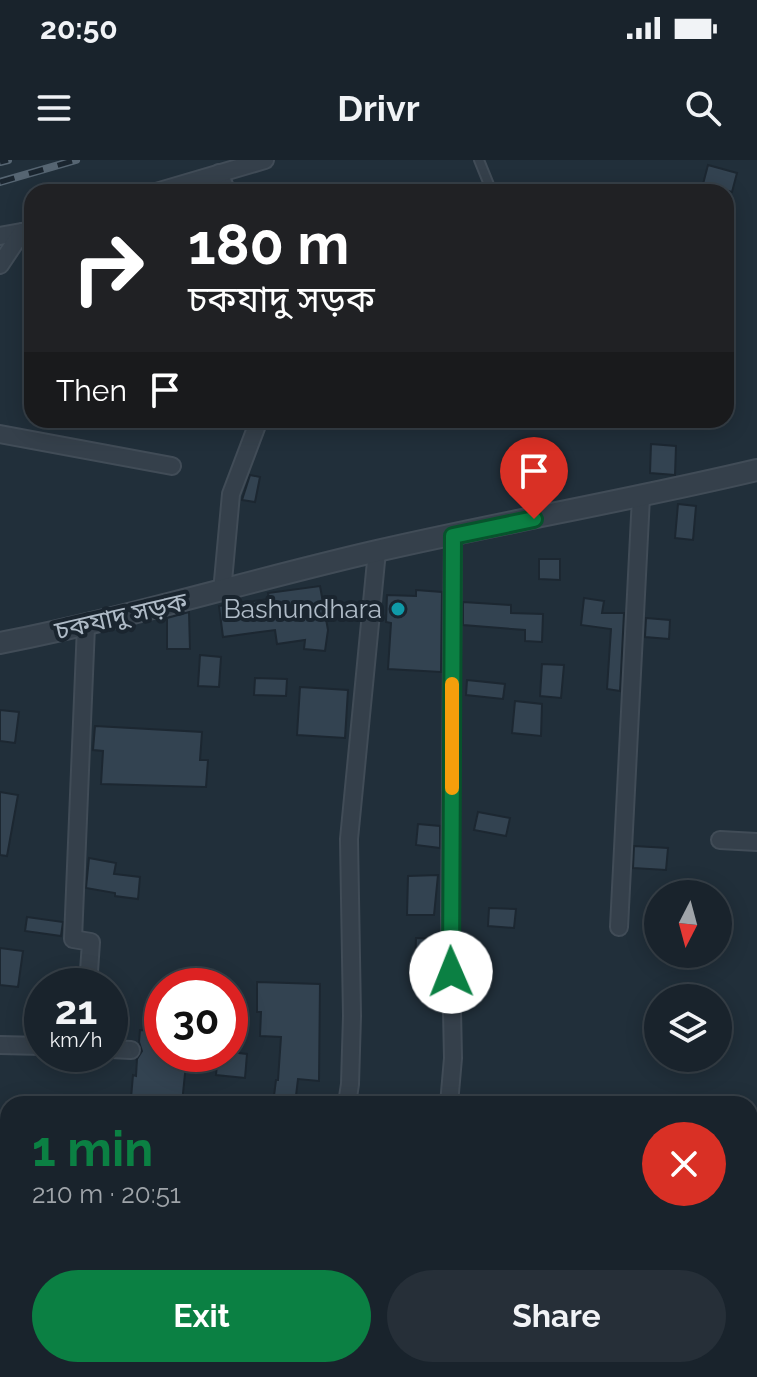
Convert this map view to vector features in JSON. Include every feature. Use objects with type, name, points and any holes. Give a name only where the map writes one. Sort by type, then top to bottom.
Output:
[{"type":"street","points":[[183,184],[265,160]]},
{"type":"street","points":[[219,173],[224,184]]},
{"type":"street","points":[[0,236],[24,232]]},
{"type":"street","points":[[0,265],[24,235]]},
{"type":"street","points":[[222,592],[231,494],[256,428]]},
{"type":"street","points":[[0,434],[172,466]]},
{"type":"street","name":"চকযাদু সড়ক","points":[[0,643],[86,626],[377,551],[757,470]]},
{"type":"street","points":[[619,927],[641,497]]},
{"type":"street","points":[[450,1096],[453,1058],[450,915],[453,536]]},
{"type":"street","points":[[348,1096],[352,1016],[349,839],[377,551]]},
{"type":"street","points":[[86,626],[73,939],[91,942],[89,968]]},
{"type":"street","points":[[720,840],[757,842]]},
{"type":"street","points":[[0,1045],[24,1046]]},
{"type":"lane","points":[[479,160],[489,184]]},
{"type":"building","points":[[708,165],[737,173],[734,184],[703,184]]},
{"type":"building","points":[[651,444],[676,446],[675,475],[650,473]]},
{"type":"building","points":[[250,475],[260,477],[255,502],[242,500]]},
{"type":"building","points":[[678,504],[696,506],[693,540],[675,538]]},
{"type":"building","points":[[539,559],[560,559],[560,580],[539,579]]},
{"type":"building","points":[[320,586],[328,630],[325,651],[304,649],[305,640],[277,644],[275,630],[223,637],[219,606],[269,599],[268,593]]},
{"type":"building","points":[[416,590],[442,592],[441,672],[388,669],[391,623],[386,622],[387,595],[416,596]]},
{"type":"building","points":[[584,598],[604,601],[602,613],[624,613],[620,691],[607,689],[611,629],[581,625]]},
{"type":"building","points":[[463,602],[511,605],[511,613],[543,614],[542,642],[525,641],[525,630],[463,625]]},
{"type":"building","points":[[189,612],[190,649],[167,649],[167,618]]},
{"type":"building","points":[[646,618],[670,620],[669,639],[645,637]]},
{"type":"building","points":[[200,655],[221,657],[219,687],[198,686]]},
{"type":"building","points":[[542,664],[564,665],[561,698],[540,696]]},
{"type":"building","points":[[255,678],[287,679],[286,696],[254,695]]},
{"type":"building","points":[[467,680],[505,684],[503,699],[466,695]]},
{"type":"building","points":[[300,687],[348,690],[345,738],[297,735]]},
{"type":"building","points":[[515,701],[542,704],[541,736],[512,733]]},
{"type":"building","points":[[0,710],[19,712],[15,743],[0,741]]},
{"type":"building","points":[[95,726],[202,732],[200,760],[208,760],[206,787],[101,784],[103,751],[93,750]]},
{"type":"building","points":[[0,792],[18,795],[7,856],[0,855]]},
{"type":"building","points":[[478,812],[510,818],[506,836],[474,830]]},
{"type":"building","points":[[418,824],[440,826],[440,848],[416,845]]},
{"type":"building","points":[[634,846],[668,848],[666,870],[633,868]]},
{"type":"building","points":[[89,858],[116,863],[114,874],[140,877],[138,899],[86,888]]},
{"type":"building","points":[[438,875],[434,915],[407,915],[408,876]]},
{"type":"building","points":[[489,908],[516,909],[514,928],[488,926]]},
{"type":"building","points":[[27,917],[63,922],[61,936],[25,931]]},
{"type":"building","points":[[416,938],[440,939],[440,968],[415,966]]},
{"type":"building","points":[[0,948],[23,951],[18,987],[0,985]]},
{"type":"building","points":[[257,982],[320,984],[319,1081],[298,1079],[296,1096],[274,1096],[281,1037],[260,1036],[261,1012],[257,1012]]},
{"type":"building","points":[[140,1030],[144,1030],[144,1072],[185,1072],[183,1096],[131,1096],[133,1075],[136,1076],[137,1059],[142,1051]]},
{"type":"building","points":[[216,1072],[246,1072],[245,1078],[216,1075]]},
{"type":"railway","points":[[0,162],[8,160]]},
{"type":"railway","points":[[0,182],[76,160]]},
{"type":"slow traffic","points":[[452,684],[452,788]]},
{"type":"place","name":"Bashundhara","points":[[398,609]]},
{"type":"route","points":[[451,972],[453,536],[534,519]]}]
